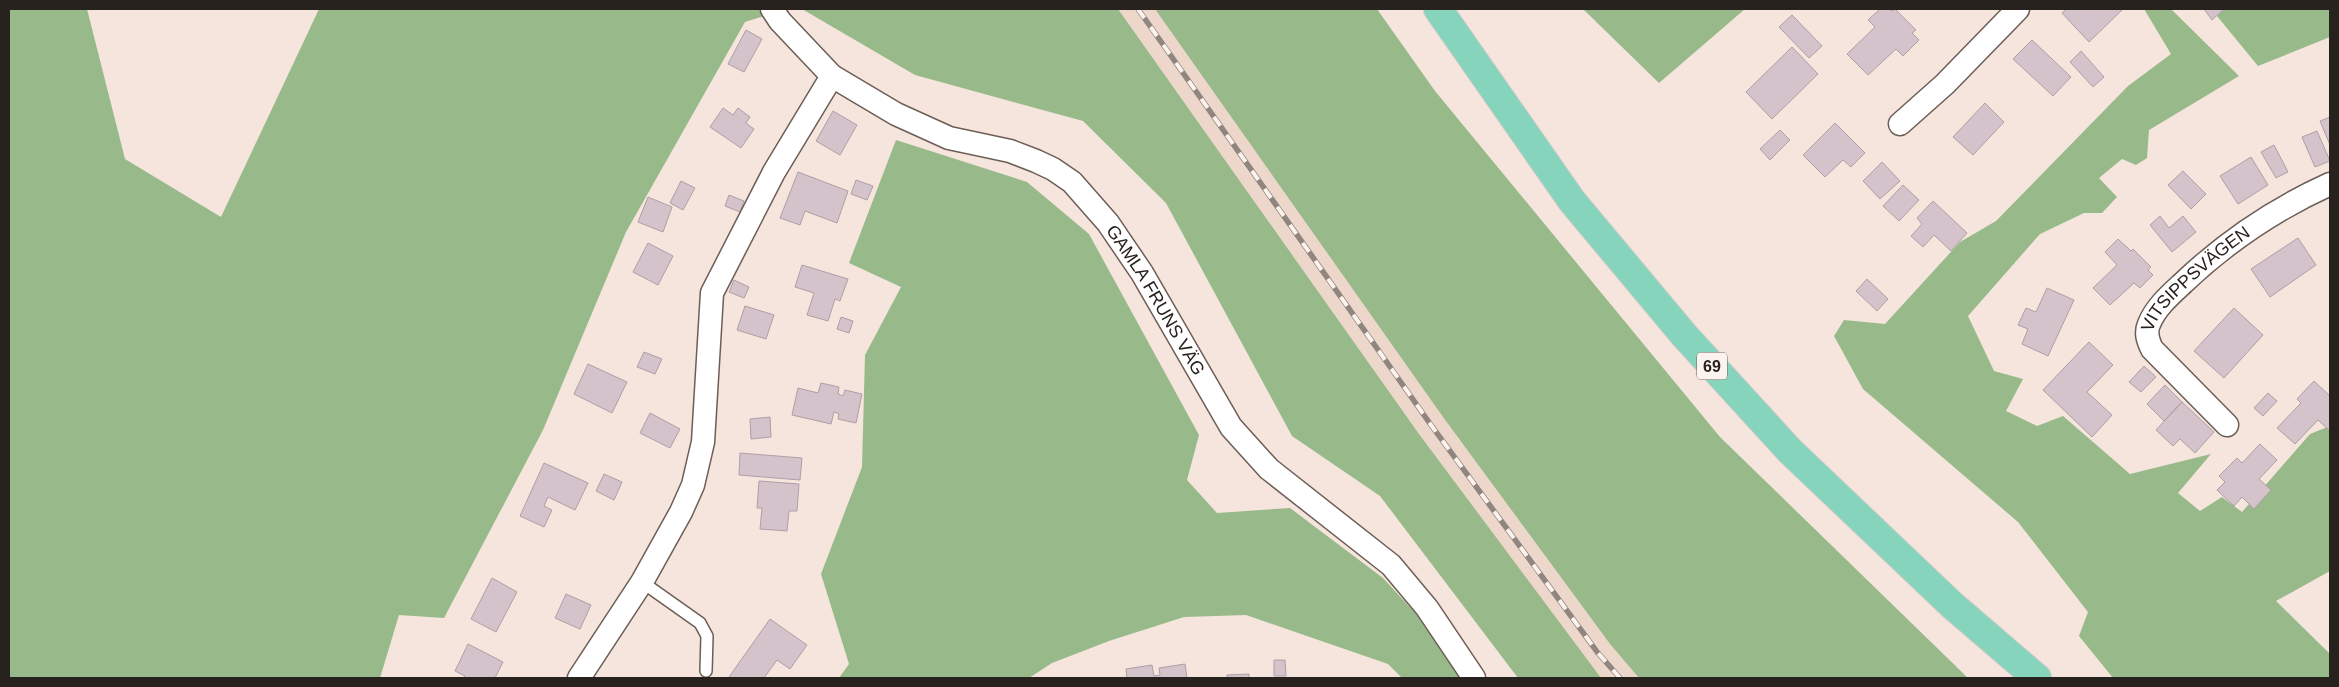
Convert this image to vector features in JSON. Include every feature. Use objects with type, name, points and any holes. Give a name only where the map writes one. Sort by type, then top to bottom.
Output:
[{"type":"main road","name":"69","points":[[1438,9],[1572,201],[1684,335],[1790,451],[1952,605],[2036,678]]},
{"type":"street","name":"GAMLA FRUNS VÄG","points":[[772,9],[832,76],[896,114],[949,138],[1010,151],[1053,169],[1072,182],[1108,223],[1142,273],[1191,361],[1236,434],[1269,469],[1391,565],[1428,608],[1474,678]]},
{"type":"street","points":[[1900,124],[1944,84],[2018,9]]},
{"type":"street","points":[[579,678],[642,582],[681,512],[693,485],[703,442],[712,293],[774,172],[832,76]]},
{"type":"street","name":"VITSIPPSVÄGEN","points":[[2227,424],[2152,349],[2147,337],[2148,325],[2168,296],[2233,239],[2260,220],[2330,184]]},
{"type":"lane","points":[[642,582],[700,623],[707,636],[706,671]]},
{"type":"shaded area","points":[[1118,9],[1155,9],[1443,417],[1610,644],[1639,678],[1601,678],[1587,662],[1419,434]]},
{"type":"green space","points":[[9,9],[87,9],[125,159],[221,217],[319,9],[786,9],[745,22],[626,232],[543,430],[444,618],[399,615],[380,678],[9,678]]},
{"type":"green space","points":[[802,9],[1118,9],[1419,434],[1601,678],[1518,678],[1380,496],[1292,436],[1166,203],[1083,121],[915,75]]},
{"type":"green space","points":[[1155,9],[1377,9],[1435,91],[1720,437],[1968,678],[1639,678],[1610,644],[1443,417]]},
{"type":"green space","points":[[1583,9],[1745,9],[1659,83]]},
{"type":"green space","points":[[2144,9],[2171,9],[2239,76],[2149,130],[2147,158],[2136,165],[2122,159],[2099,178],[2117,197],[2102,213],[2084,213],[2040,234],[1968,316],[1994,371],[2023,379],[2006,411],[2037,426],[2063,416],[2130,474],[2211,454],[2178,493],[2200,511],[2222,497],[2242,512],[2310,434],[2330,426],[2330,571],[2276,601],[2330,654],[2330,678],[2113,678],[2079,636],[2088,612],[2018,522],[1863,389],[1834,336],[1844,320],[1885,324],[1960,242],[1996,221],[2128,86],[2171,54]]},
{"type":"green space","points":[[2222,9],[2330,9],[2330,37],[2258,66],[2217,16]]},
{"type":"green space","points":[[896,140],[1027,182],[1089,234],[1199,435],[1187,480],[1217,513],[1290,508],[1383,578],[1475,678],[1402,678],[1388,664],[1246,615],[1184,617],[1109,641],[1052,663],[1029,678],[839,678],[849,664],[821,574],[862,467],[865,355],[901,287],[849,263]]},
{"type":"building","points":[[1880,9],[1889,9],[1891,11],[1895,9],[1916,30],[1912,33],[1919,40],[1903,56],[1896,49],[1868,75],[1847,54],[1875,27],[1868,20]]},
{"type":"building","points":[[2067,9],[2123,9],[2089,42],[2062,13]]},
{"type":"building","points":[[2204,9],[2224,9],[2212,20]]},
{"type":"building","points":[[1792,15],[1822,46],[1809,58],[1779,27]]},
{"type":"building","points":[[746,30],[762,39],[744,72],[728,64]]},
{"type":"building","points":[[2032,40],[2071,77],[2053,96],[2013,59]]},
{"type":"building","points":[[1792,47],[1818,74],[1772,119],[1746,92]]},
{"type":"building","points":[[2081,51],[2104,77],[2093,87],[2070,62]]},
{"type":"building","points":[[1985,103],[2004,122],[1973,155],[1953,137]]},
{"type":"building","points":[[723,108],[733,115],[738,108],[750,117],[746,123],[754,129],[741,148],[710,127]]},
{"type":"building","points":[[833,111],[857,125],[840,155],[816,141]]},
{"type":"building","points":[[2330,117],[2330,145],[2320,121]]},
{"type":"building","points":[[1835,123],[1865,153],[1851,167],[1843,160],[1825,177],[1803,155]]},
{"type":"building","points":[[1780,130],[1790,140],[1770,160],[1760,149]]},
{"type":"building","points":[[2317,131],[2330,161],[2315,167],[2302,137]]},
{"type":"building","points":[[2274,145],[2288,172],[2276,178],[2261,152]]},
{"type":"building","points":[[2251,157],[2268,185],[2238,204],[2220,176]]},
{"type":"building","points":[[1882,162],[1900,181],[1880,199],[1863,181]]},
{"type":"building","points":[[2183,171],[2206,194],[2191,209],[2168,185]]},
{"type":"building","points":[[798,172],[848,191],[837,223],[805,211],[800,225],[780,218]]},
{"type":"building","points":[[856,180],[873,186],[867,200],[851,194]]},
{"type":"building","points":[[681,181],[695,188],[683,210],[670,203]]},
{"type":"building","points":[[1903,185],[1919,200],[1899,221],[1883,206]]},
{"type":"building","points":[[729,195],[744,201],[740,212],[725,206]]},
{"type":"building","points":[[648,197],[672,207],[663,232],[638,222]]},
{"type":"building","points":[[1933,201],[1967,233],[1951,251],[1934,235],[1923,247],[1911,236],[1922,224],[1917,218]]},
{"type":"building","points":[[2160,216],[2169,228],[2183,216],[2196,232],[2172,252],[2150,225]]},
{"type":"building","points":[[2298,238],[2316,265],[2270,297],[2251,269]]},
{"type":"building","points":[[2118,239],[2131,251],[2133,249],[2151,267],[2148,270],[2153,275],[2140,288],[2134,283],[2110,305],[2093,288],[2117,265],[2105,252]]},
{"type":"building","points":[[648,243],[673,256],[658,285],[633,272]]},
{"type":"building","points":[[802,265],[848,279],[840,301],[835,299],[828,321],[807,315],[814,293],[795,287]]},
{"type":"building","points":[[1867,279],[1888,299],[1877,311],[1856,291]]},
{"type":"building","points":[[734,280],[749,287],[744,298],[729,292]]},
{"type":"building","points":[[2047,288],[2074,300],[2048,356],[2022,344],[2028,329],[2018,325],[2026,308],[2036,312]]},
{"type":"building","points":[[745,306],[774,315],[766,339],[737,330]]},
{"type":"building","points":[[2234,308],[2263,335],[2224,378],[2194,351]]},
{"type":"building","points":[[841,317],[853,321],[849,333],[837,329]]},
{"type":"building","points":[[2089,342],[2113,365],[2087,392],[2112,415],[2092,437],[2043,390]]},
{"type":"building","points":[[644,352],[662,359],[655,374],[637,367]]},
{"type":"building","points":[[588,364],[627,382],[612,413],[574,394]]},
{"type":"building","points":[[2144,366],[2156,377],[2141,392],[2129,382]]},
{"type":"building","points":[[2314,381],[2330,396],[2330,431],[2318,420],[2295,444],[2277,428],[2301,403],[2297,399]]},
{"type":"building","points":[[821,383],[839,387],[838,394],[843,396],[845,390],[862,394],[856,423],[838,419],[839,414],[834,412],[831,424],[792,415],[798,388],[818,393]]},
{"type":"building","points":[[2165,385],[2182,402],[2164,421],[2147,404]]},
{"type":"building","points":[[2268,393],[2277,401],[2263,416],[2254,408]]},
{"type":"building","points":[[2182,402],[2214,432],[2195,453],[2180,439],[2173,446],[2156,430]]},
{"type":"building","points":[[650,413],[680,429],[670,448],[640,433]]},
{"type":"building","points":[[770,417],[771,437],[751,439],[750,419]]},
{"type":"building","points":[[2260,444],[2277,460],[2259,479],[2271,490],[2254,509],[2242,497],[2234,506],[2217,490],[2225,482],[2219,476],[2237,458],[2242,463]]},
{"type":"building","points":[[740,453],[802,458],[800,480],[739,475]]},
{"type":"building","points":[[544,463],[588,483],[575,510],[548,497],[544,506],[552,510],[544,527],[520,516]]},
{"type":"building","points":[[604,474],[622,482],[614,500],[596,491]]},
{"type":"building","points":[[759,481],[799,484],[797,511],[789,511],[787,531],[760,529],[762,508],[757,508]]},
{"type":"building","points":[[492,578],[517,592],[496,632],[471,619]]},
{"type":"building","points":[[566,594],[591,605],[580,629],[555,618]]},
{"type":"building","points":[[770,619],[807,645],[790,669],[777,660],[764,678],[729,677]]},
{"type":"building","points":[[468,644],[503,662],[495,678],[464,678],[465,676],[455,671]]},
{"type":"building","points":[[1274,660],[1285,660],[1286,676],[1274,676]]},
{"type":"building","points":[[1185,664],[1187,678],[1127,678],[1126,669],[1152,665],[1154,676],[1160,675],[1159,668]]},
{"type":"building","points":[[1249,674],[1249,678],[1227,678],[1227,675]]},
{"type":"railway","points":[[1138,9],[1431,425],[1598,653],[1620,678]]}]
